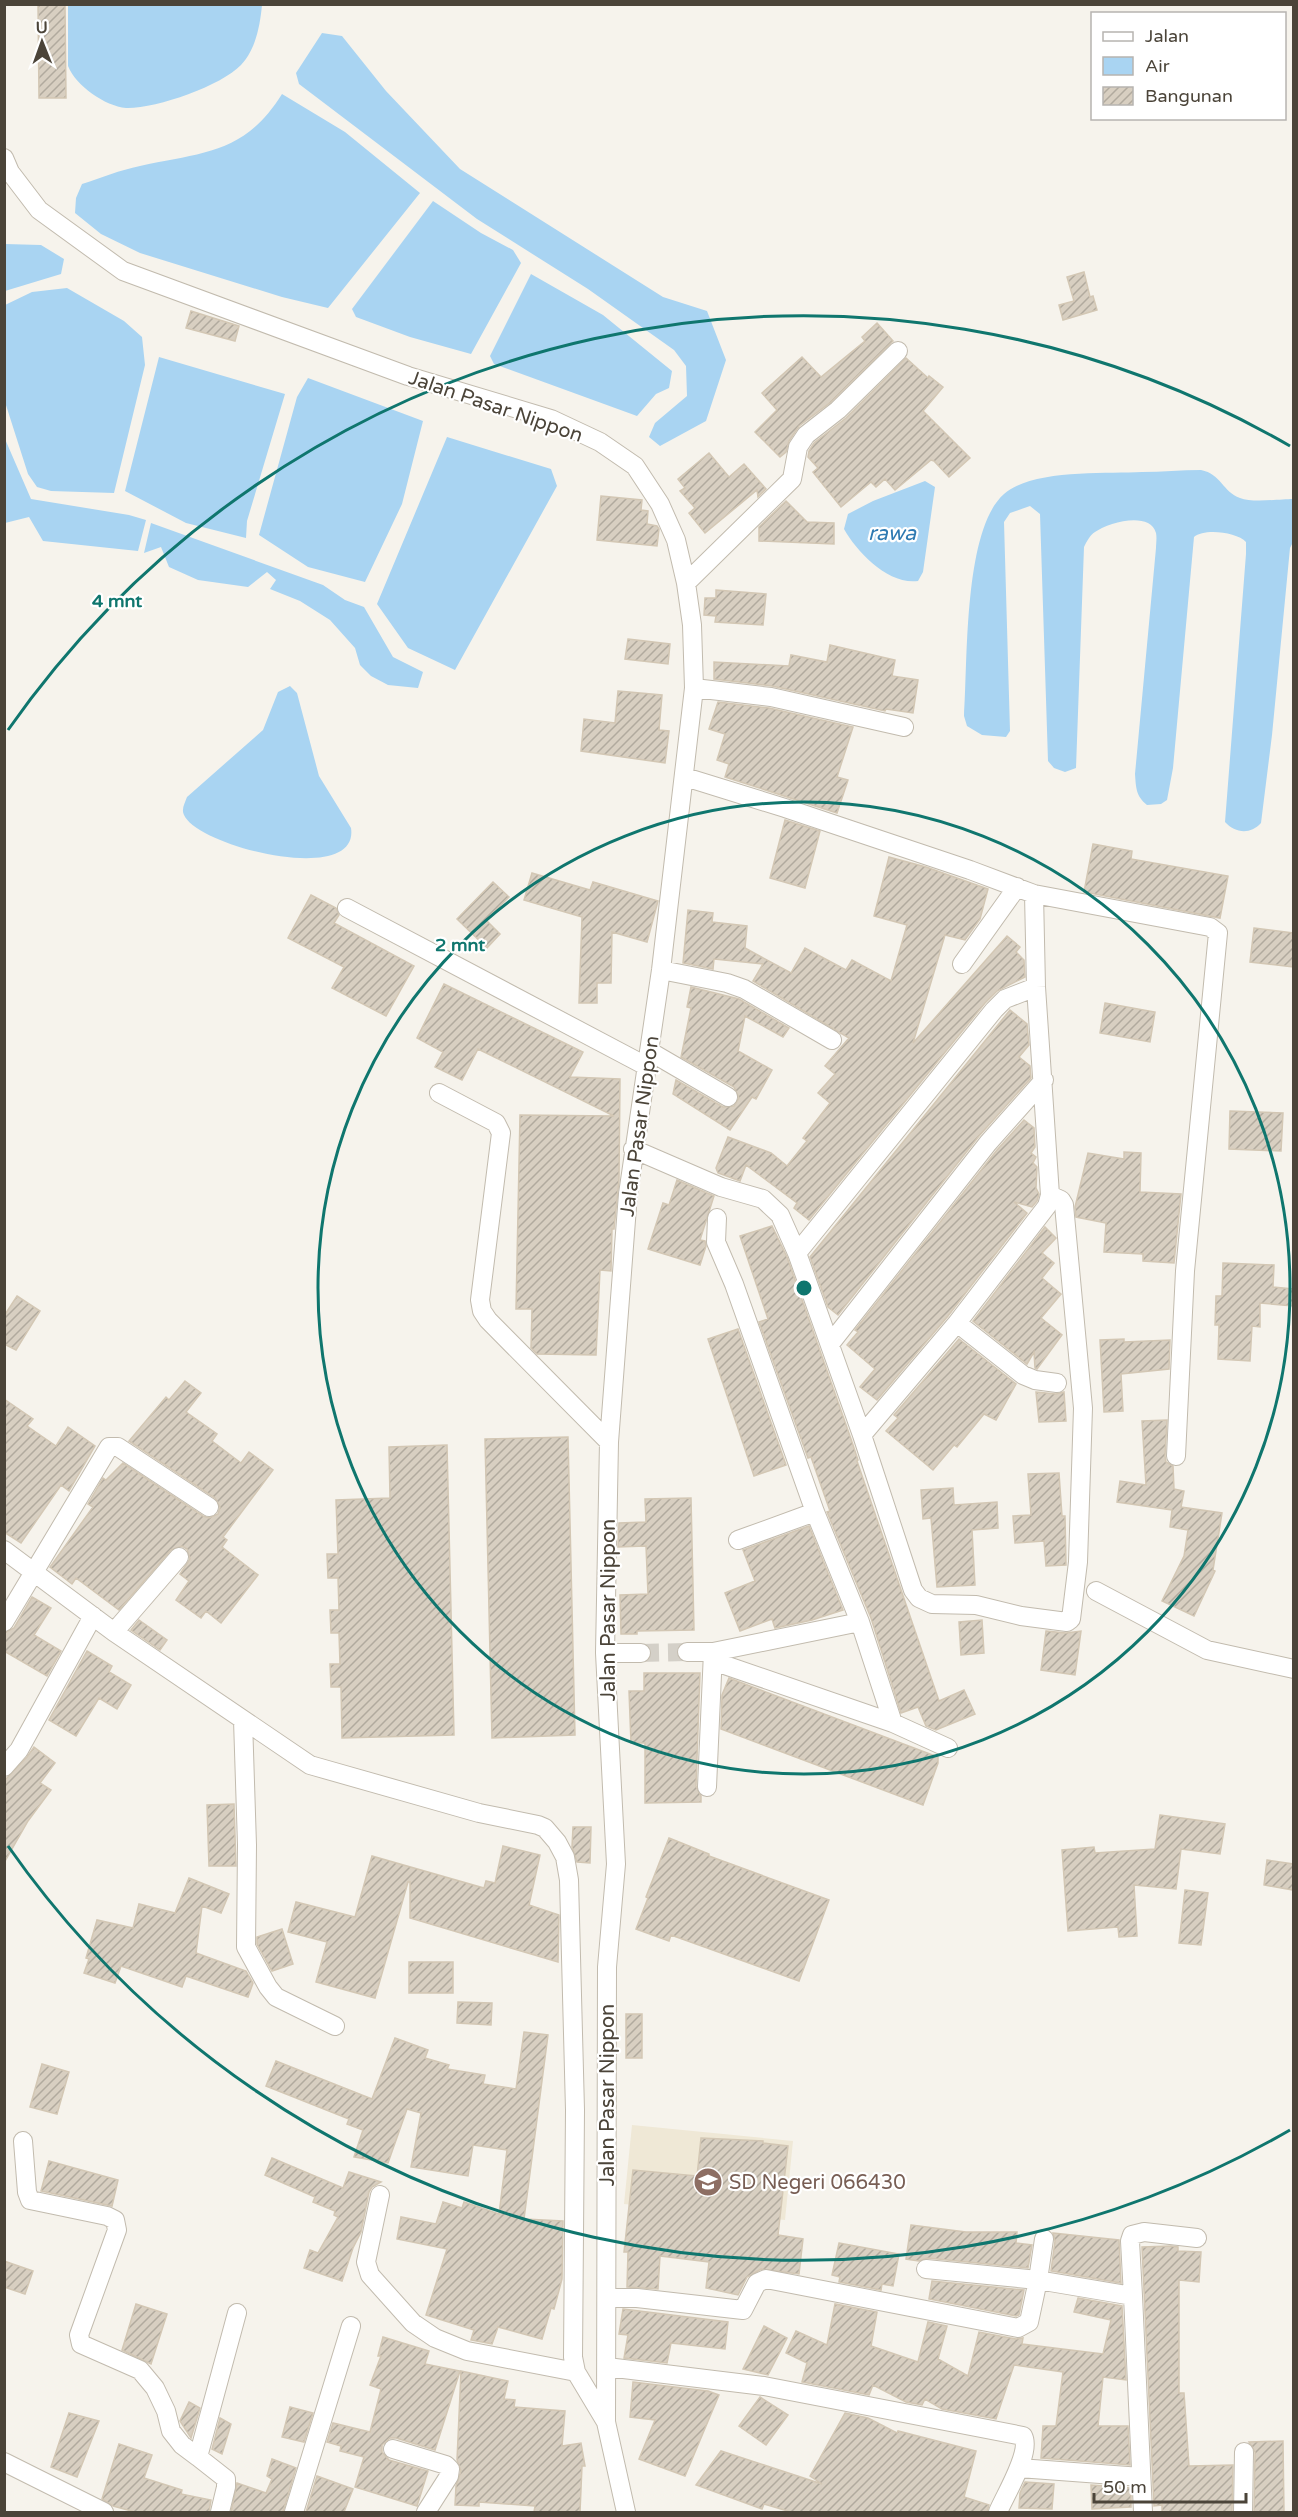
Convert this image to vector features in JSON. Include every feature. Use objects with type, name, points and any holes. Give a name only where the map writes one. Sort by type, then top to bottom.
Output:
[{"type":"street","name":"Jalan Pasar Nippon","points":[[4,158],[10,172],[39,210],[123,271],[408,376],[550,419],[600,442],[635,466],[660,504],[676,540],[686,583],[692,625],[694,688],[662,970],[633,1149],[609,1442],[605,1653],[616,1864],[607,1967],[606,2422],[626,2512]]},
{"type":"street","points":[[686,583],[784,487],[794,474],[798,447],[806,435],[838,410],[898,351]]},
{"type":"street","points":[[694,688],[771,697],[904,727]]},
{"type":"street","points":[[685,777],[1025,891],[1210,927],[1218,933],[1185,1271],[1176,1456]]},
{"type":"street","points":[[962,964],[1025,891]]},
{"type":"street","points":[[862,1435],[957,1323],[1042,1213],[1050,1195],[1044,1080],[1025,891]]},
{"type":"street","points":[[347,908],[728,1096]]},
{"type":"street","points":[[662,970],[727,983],[744,989],[832,1040]]},
{"type":"street","points":[[797,1253],[994,1010],[1005,999],[1036,987]]},
{"type":"street","points":[[830,1344],[988,1143],[1044,1080]]},
{"type":"street","points":[[439,1093],[496,1123],[501,1133],[480,1300],[482,1311],[488,1320],[609,1442]]},
{"type":"street","points":[[633,1149],[721,1187],[770,1203],[780,1215],[797,1253],[862,1435],[913,1590],[919,1598],[932,1605],[976,1605],[1021,1616],[1068,1622],[1071,1618],[1078,1562],[1083,1408],[1064,1205],[1061,1200],[1050,1195]]},
{"type":"street","points":[[717,1218],[716,1242],[734,1284],[815,1512],[860,1622],[893,1724]]},
{"type":"street","points":[[957,1323],[1023,1375],[1035,1380],[1057,1383]]},
{"type":"street","points":[[4,1622],[109,1447],[118,1447],[209,1507]]},
{"type":"street","points":[[738,1540],[815,1512]]},
{"type":"street","points":[[4,1550],[114,1632],[310,1765],[479,1813],[538,1825],[550,1833],[557,1842],[568,1867],[569,1880],[575,2110],[573,2343],[576,2372],[606,2422]]},
{"type":"street","points":[[114,1632],[179,1557]]},
{"type":"street","points":[[1096,1591],[1207,1650],[1293,1669]]},
{"type":"street","points":[[4,1767],[19,1750],[93,1616]]},
{"type":"street","points":[[713,1657],[860,1622]]},
{"type":"street","points":[[687,1652],[713,1657],[893,1724],[948,1748]]},
{"type":"street","points":[[605,1653],[641,1653]]},
{"type":"street","points":[[707,1787],[713,1657]]},
{"type":"street","points":[[243,1720],[247,1845],[246,1947],[268,1988],[276,1997],[335,2026]]},
{"type":"street","points":[[23,2141],[27,2192],[30,2200],[107,2216],[115,2220],[117,2230],[79,2335],[81,2344],[140,2370],[155,2388],[166,2411],[171,2431],[183,2445],[227,2481],[220,2512]]},
{"type":"street","points":[[380,2195],[366,2262],[370,2275],[413,2323],[435,2338],[467,2351],[576,2372]]},
{"type":"street","points":[[1143,2512],[1135,2385],[1130,2241],[1132,2235],[1144,2232],[1197,2238]]},
{"type":"street","points":[[607,2298],[637,2298],[743,2310],[757,2283],[766,2279],[1018,2328],[1029,2322],[1044,2239]]},
{"type":"street","points":[[926,2269],[1038,2280],[1133,2296]]},
{"type":"street","points":[[198,2457],[237,2313]]},
{"type":"street","points":[[294,2512],[351,2326]]},
{"type":"street","points":[[607,2367],[764,2386],[1023,2436],[1026,2444],[1019,2468],[998,2512]]},
{"type":"street","points":[[393,2449],[446,2465],[450,2469],[449,2476],[426,2512]]},
{"type":"street","points":[[1243,2512],[1244,2452]]},
{"type":"street","points":[[4,2462],[104,2512]]},
{"type":"street","points":[[1019,2468],[1141,2477]]},
{"type":"shaded area","name":"SD Negeri 066430","points":[[632,2125],[793,2141],[785,2220],[624,2204]]},
{"type":"water","points":[[68,4],[262,5],[254,44],[246,59],[232,73],[187,95],[153,105],[126,108],[109,103],[92,94],[77,81],[68,66]]},
{"type":"water","points":[[322,33],[342,36],[386,91],[460,169],[663,297],[707,311],[726,360],[706,421],[660,446],[649,437],[655,423],[687,396],[686,366],[674,350],[588,289],[477,219],[299,84],[296,73]]},
{"type":"water","points":[[282,94],[345,132],[420,193],[328,308],[282,297],[140,253],[101,234],[75,213],[76,198],[82,184],[133,168],[220,148],[237,140],[252,129],[268,114]]},
{"type":"water","points":[[433,201],[481,233],[513,250],[521,263],[471,354],[410,337],[356,317],[352,309]]},
{"type":"water","points":[[5,244],[41,245],[64,259],[61,274],[5,291]]},
{"type":"water","points":[[531,274],[603,315],[672,371],[669,388],[656,394],[637,416],[494,364],[490,356]]},
{"type":"water","points":[[67,288],[124,321],[142,337],[145,365],[114,493],[51,491],[37,487],[28,474],[5,402],[5,305],[32,292]]},
{"type":"water","points":[[159,357],[285,394],[247,521],[246,538],[186,523],[125,491]]},
{"type":"water","points":[[308,378],[423,421],[402,504],[365,582],[308,567],[259,535],[297,397]]},
{"type":"water","points":[[447,437],[551,469],[557,486],[455,670],[408,648],[377,604]]},
{"type":"water","points":[[5,439],[31,499],[129,515],[146,520],[138,551],[43,541],[29,517],[5,523]]},
{"type":"water","points":[[1201,470],[1213,475],[1230,492],[1240,498],[1259,501],[1293,499],[1293,542],[1290,548],[1261,823],[1247,831],[1233,828],[1225,822],[1246,554],[1246,542],[1235,536],[1212,532],[1194,537],[1173,768],[1167,800],[1161,804],[1147,805],[1143,802],[1137,791],[1135,774],[1156,541],[1156,533],[1146,522],[1128,520],[1101,528],[1093,533],[1084,547],[1076,768],[1065,772],[1054,768],[1048,761],[1040,514],[1030,506],[1010,513],[1004,522],[1010,731],[1006,737],[982,735],[967,726],[964,716],[974,566],[981,536],[991,512],[1004,494],[1032,480],[1070,474]]},
{"type":"water","name":"rawa","points":[[925,481],[935,487],[923,572],[918,581],[907,581],[885,572],[865,557],[844,529],[848,514],[873,501]]},
{"type":"water","points":[[151,523],[323,585],[345,600],[364,607],[393,657],[423,672],[418,688],[388,685],[371,676],[360,665],[355,648],[330,620],[300,601],[270,589],[276,580],[267,572],[248,587],[198,580],[169,567],[161,547],[144,553]]},
{"type":"water","points":[[290,686],[297,693],[319,776],[351,828],[347,846],[331,855],[306,858],[276,856],[245,849],[217,839],[196,827],[183,813],[187,797],[263,730],[278,692]]},
{"type":"building","points":[[38,4],[65,4],[66,98],[39,98]]},
{"type":"building","points":[[1084,272],[1090,297],[1093,296],[1097,310],[1063,320],[1059,305],[1074,301],[1067,277]]},
{"type":"building","points":[[191,311],[239,326],[235,341],[186,328]]},
{"type":"building","points":[[877,323],[893,341],[831,402],[799,426],[789,441],[786,452],[780,457],[755,432],[777,410],[762,393],[802,357],[821,377],[865,341],[862,337]]},
{"type":"building","points":[[906,358],[928,378],[929,376],[943,387],[923,411],[970,458],[949,477],[931,460],[895,490],[885,479],[876,487],[871,482],[841,507],[813,472],[818,468],[808,457],[809,451],[814,443],[846,418]]},
{"type":"building","points":[[709,453],[729,477],[744,464],[766,489],[758,497],[757,490],[705,533],[689,513],[695,508],[680,491],[685,488],[678,479]]},
{"type":"building","points":[[601,496],[642,500],[641,510],[648,511],[647,524],[657,526],[659,529],[657,546],[597,540]]},
{"type":"building","points":[[786,501],[807,522],[834,523],[834,544],[759,541],[759,527]]},
{"type":"building","points":[[716,590],[766,594],[763,625],[715,622],[716,616],[704,615],[705,598],[716,598]]},
{"type":"building","points":[[628,639],[670,644],[668,664],[625,659]]},
{"type":"building","points":[[830,645],[895,660],[892,676],[918,680],[913,713],[886,709],[885,711],[772,686],[714,679],[714,662],[789,666],[791,655],[827,662]]},
{"type":"building","points":[[618,691],[662,695],[659,730],[669,731],[665,763],[581,751],[584,719],[615,723]]},
{"type":"building","points":[[718,702],[769,708],[853,727],[837,777],[848,780],[837,813],[725,777],[729,764],[717,760],[725,734],[709,729]]},
{"type":"building","points":[[785,820],[820,831],[805,888],[770,878]]},
{"type":"building","points":[[1093,844],[1132,851],[1131,859],[1228,876],[1220,918],[1084,892]]},
{"type":"building","points":[[889,857],[926,867],[988,889],[980,919],[965,940],[945,935],[913,1043],[1007,936],[1020,947],[1016,952],[1024,960],[1025,977],[997,991],[985,1003],[809,1220],[794,1208],[797,1203],[746,1165],[740,1181],[718,1173],[716,1168],[728,1137],[771,1153],[787,1166],[807,1141],[803,1138],[830,1103],[818,1093],[835,1074],[825,1066],[849,1038],[753,981],[763,964],[714,959],[713,969],[683,963],[688,910],[713,913],[712,922],[747,926],[745,948],[791,973],[805,948],[846,970],[852,960],[891,981],[907,925],[874,916]]},
{"type":"building","points":[[532,873],[590,890],[593,882],[658,901],[647,942],[612,932],[611,983],[597,983],[597,1003],[579,1003],[582,917],[524,900]]},
{"type":"building","points":[[493,882],[509,897],[486,920],[500,934],[487,948],[457,919]]},
{"type":"building","points":[[311,895],[336,908],[339,915],[334,923],[414,966],[386,1016],[332,988],[344,967],[288,938]]},
{"type":"building","points":[[1254,928],[1293,933],[1293,967],[1250,962]]},
{"type":"building","points":[[444,984],[583,1052],[570,1077],[620,1079],[619,1180],[614,1229],[612,1229],[611,1271],[600,1270],[596,1355],[537,1354],[531,1348],[532,1309],[516,1309],[520,1115],[614,1116],[478,1049],[462,1080],[435,1067],[443,1052],[417,1038]]},
{"type":"building","points":[[691,987],[739,999],[789,1028],[783,1037],[745,1016],[738,1051],[772,1070],[756,1099],[752,1097],[730,1130],[673,1094],[676,1080],[723,1107],[734,1106],[739,1098],[734,1087],[681,1057],[691,1008],[687,1007]]},
{"type":"building","points":[[1105,1003],[1155,1012],[1150,1042],[1100,1033]]},
{"type":"building","points":[[1010,1010],[1027,1024],[1029,1045],[1019,1057],[1030,1066],[1031,1078],[979,1136],[838,1315],[828,1307],[810,1257]]},
{"type":"building","points":[[1230,1111],[1283,1113],[1281,1151],[1229,1149]]},
{"type":"building","points":[[1024,1120],[1034,1128],[1035,1147],[1031,1153],[1036,1157],[1033,1163],[1037,1167],[1036,1188],[1039,1194],[1037,1201],[1032,1207],[1014,1202],[1027,1213],[948,1316],[877,1400],[860,1387],[875,1369],[847,1345],[858,1332],[855,1330],[997,1150]]},
{"type":"building","points":[[1124,1152],[1141,1153],[1140,1192],[1181,1194],[1174,1263],[1143,1261],[1143,1254],[1104,1252],[1106,1223],[1076,1217],[1075,1207],[1088,1153],[1124,1159]]},
{"type":"building","points":[[677,1180],[714,1196],[700,1240],[705,1241],[706,1246],[700,1265],[648,1249],[663,1203],[669,1205]]},
{"type":"building","points":[[772,1226],[787,1257],[851,1439],[939,1701],[964,1690],[975,1714],[936,1730],[926,1726],[918,1707],[901,1713],[871,1618],[827,1512],[830,1511],[811,1457],[808,1458],[759,1322],[768,1319],[740,1236]]},
{"type":"building","points":[[1045,1227],[1056,1238],[1042,1253],[1054,1263],[1042,1278],[1061,1294],[1041,1318],[1062,1335],[1037,1369],[1034,1352],[1027,1364],[973,1321]]},
{"type":"building","points":[[1223,1263],[1274,1265],[1273,1287],[1293,1289],[1293,1306],[1260,1303],[1260,1327],[1252,1326],[1250,1361],[1218,1359],[1219,1325],[1215,1325],[1216,1296],[1222,1296]]},
{"type":"building","points":[[17,1296],[40,1311],[16,1350],[4,1344],[4,1316]]},
{"type":"building","points":[[738,1329],[786,1465],[754,1476],[708,1339]]},
{"type":"building","points":[[959,1339],[1016,1384],[996,1420],[984,1414],[957,1447],[954,1445],[933,1470],[886,1431],[898,1418],[894,1415]]},
{"type":"building","points":[[1124,1339],[1124,1342],[1170,1340],[1169,1369],[1121,1374],[1123,1411],[1104,1412],[1100,1340]]},
{"type":"building","points":[[185,1381],[201,1393],[186,1412],[217,1434],[212,1441],[241,1463],[249,1452],[273,1470],[223,1537],[227,1540],[222,1547],[258,1575],[221,1623],[206,1611],[201,1618],[176,1600],[189,1581],[180,1574],[190,1559],[187,1549],[182,1546],[171,1550],[119,1610],[76,1578],[72,1584],[50,1567],[93,1507],[88,1504],[103,1478],[106,1480],[123,1463],[203,1516],[209,1518],[218,1514],[220,1507],[215,1498],[129,1441],[166,1397],[169,1400]]},
{"type":"building","points":[[1036,1392],[1056,1394],[1064,1392],[1066,1421],[1039,1422]]},
{"type":"building","points":[[4,1399],[33,1419],[27,1426],[56,1446],[68,1427],[95,1446],[69,1491],[61,1485],[21,1543],[4,1532]]},
{"type":"building","points":[[1167,1420],[1165,1456],[1166,1462],[1173,1466],[1174,1489],[1184,1491],[1181,1507],[1222,1513],[1213,1570],[1215,1571],[1194,1616],[1162,1601],[1184,1556],[1188,1530],[1170,1527],[1172,1510],[1117,1502],[1120,1481],[1146,1485],[1142,1421]]},
{"type":"building","points":[[568,1437],[575,1735],[492,1738],[485,1439]]},
{"type":"building","points":[[447,1445],[454,1735],[342,1738],[341,1687],[331,1687],[330,1664],[340,1664],[339,1633],[331,1633],[330,1610],[339,1610],[338,1578],[328,1578],[327,1554],[338,1554],[336,1500],[390,1498],[389,1447]]},
{"type":"building","points":[[1059,1473],[1062,1516],[1065,1516],[1066,1565],[1046,1566],[1044,1541],[1015,1543],[1013,1516],[1031,1515],[1028,1474]]},
{"type":"building","points":[[953,1488],[954,1505],[997,1502],[998,1528],[972,1530],[975,1585],[937,1587],[931,1518],[923,1519],[921,1490]]},
{"type":"building","points":[[691,1498],[694,1630],[637,1631],[637,1634],[621,1634],[620,1595],[648,1594],[646,1546],[618,1547],[619,1523],[646,1522],[645,1499]]},
{"type":"building","points":[[809,1526],[843,1610],[775,1628],[772,1619],[740,1631],[725,1593],[755,1581],[743,1550]]},
{"type":"building","points":[[32,1597],[51,1608],[34,1635],[61,1651],[47,1676],[4,1651],[4,1633],[14,1628]]},
{"type":"building","points":[[139,1620],[167,1640],[160,1650],[131,1630]]},
{"type":"building","points":[[982,1620],[984,1653],[961,1655],[959,1622]]},
{"type":"building","points":[[1046,1631],[1066,1633],[1081,1631],[1075,1675],[1041,1670]]},
{"type":"building","points":[[87,1651],[112,1666],[109,1672],[131,1685],[117,1709],[99,1698],[76,1736],[49,1720]]},
{"type":"building","points":[[644,1673],[700,1673],[696,1786],[701,1802],[645,1803],[645,1743],[631,1743],[629,1691],[644,1691]]},
{"type":"building","points":[[729,1678],[938,1757],[923,1805],[721,1729],[722,1695]]},
{"type":"building","points":[[34,1747],[55,1763],[40,1783],[51,1790],[28,1821],[4,1863],[4,1781]]},
{"type":"building","points":[[234,1804],[236,1866],[209,1866],[207,1805]]},
{"type":"building","points":[[1160,1815],[1225,1824],[1220,1854],[1181,1849],[1176,1889],[1134,1885],[1137,1936],[1119,1937],[1118,1927],[1068,1931],[1062,1850],[1094,1847],[1095,1853],[1155,1849]]},
{"type":"building","points":[[573,1827],[591,1827],[590,1863],[577,1862],[572,1847]]},
{"type":"building","points":[[669,1838],[709,1854],[709,1856],[829,1900],[799,1981],[671,1935],[669,1941],[636,1929]]},
{"type":"building","points":[[503,1846],[540,1855],[529,1905],[559,1915],[558,1962],[410,1918],[410,1882],[408,1882],[375,1998],[316,1982],[327,1942],[288,1932],[296,1902],[355,1917],[372,1856],[484,1888],[486,1881],[495,1883]]},
{"type":"building","points":[[1267,1860],[1293,1864],[1293,1890],[1264,1885]]},
{"type":"building","points":[[189,1878],[229,1894],[221,1913],[202,1906],[196,1953],[246,1971],[253,1983],[248,1997],[186,1976],[182,1987],[121,1966],[115,1983],[84,1973],[97,1920],[133,1928],[139,1904],[175,1913]]},
{"type":"building","points":[[1185,1890],[1208,1893],[1201,1945],[1179,1943]]},
{"type":"building","points":[[282,1929],[293,1964],[272,1971],[257,1944],[257,1937]]},
{"type":"building","points":[[409,1962],[453,1962],[453,1993],[409,1993]]},
{"type":"building","points":[[458,2002],[492,2003],[491,2025],[457,2023]]},
{"type":"building","points":[[626,2014],[642,2014],[642,2058],[626,2058]]},
{"type":"building","points":[[524,2032],[548,2035],[524,2219],[563,2221],[562,2279],[554,2309],[551,2308],[542,2339],[498,2327],[492,2344],[471,2340],[474,2330],[426,2315],[447,2249],[397,2239],[401,2217],[436,2224],[443,2202],[462,2208],[464,2202],[499,2214],[507,2150],[473,2145],[468,2176],[411,2167],[421,2113],[407,2109],[388,2163],[354,2157],[363,2130],[347,2124],[349,2119],[266,2086],[276,2061],[372,2099],[395,2038],[428,2050],[425,2058],[449,2065],[447,2069],[485,2075],[483,2084],[516,2089]]},
{"type":"building","points":[[42,2064],[69,2072],[57,2114],[30,2107]]},
{"type":"building","points":[[701,2138],[763,2141],[763,2143],[788,2146],[778,2235],[803,2239],[799,2274],[761,2269],[747,2277],[738,2295],[706,2288],[709,2262],[660,2256],[658,2289],[627,2287],[628,2252],[624,2252],[633,2170],[697,2176]]},
{"type":"building","points":[[272,2158],[343,2188],[349,2172],[381,2182],[372,2187],[369,2192],[361,2232],[342,2281],[304,2268],[310,2250],[318,2253],[338,2217],[334,2215],[335,2211],[313,2202],[315,2197],[265,2175]]},
{"type":"building","points":[[49,2161],[118,2180],[112,2206],[41,2191]]},
{"type":"building","points":[[911,2225],[966,2232],[1017,2232],[1016,2243],[1032,2245],[1028,2268],[927,2258],[919,2261],[906,2259]]},
{"type":"building","points":[[1053,2233],[1119,2240],[1121,2283],[1051,2271],[1055,2241]]},
{"type":"building","points":[[839,2243],[899,2254],[893,2286],[882,2284],[881,2290],[839,2282],[840,2277],[832,2275]]},
{"type":"building","points":[[1142,2247],[1178,2247],[1178,2251],[1201,2252],[1199,2282],[1179,2280],[1179,2393],[1184,2393],[1189,2466],[1233,2465],[1232,2512],[1162,2512],[1162,2505],[1154,2506]]},
{"type":"building","points":[[4,2261],[33,2271],[25,2294],[4,2287]]},
{"type":"building","points":[[932,2281],[1024,2290],[1019,2315],[929,2299]]},
{"type":"building","points":[[1078,2298],[1122,2306],[1126,2380],[1103,2377],[1098,2426],[1128,2426],[1130,2465],[1041,2458],[1043,2426],[1056,2426],[1063,2372],[1014,2365],[996,2419],[942,2409],[925,2399],[922,2405],[906,2402],[873,2385],[869,2395],[802,2382],[807,2363],[786,2353],[796,2331],[827,2345],[835,2304],[877,2312],[871,2346],[918,2362],[928,2322],[947,2326],[938,2359],[968,2376],[979,2332],[1016,2339],[1023,2338],[1022,2344],[1103,2354],[1111,2320],[1074,2312]]},
{"type":"building","points":[[136,2304],[167,2314],[151,2364],[122,2350]]},
{"type":"building","points":[[623,2309],[728,2322],[725,2349],[671,2343],[667,2363],[624,2358],[628,2335],[619,2334]]},
{"type":"building","points":[[764,2326],[787,2338],[768,2375],[743,2369]]},
{"type":"building","points":[[383,2337],[429,2351],[425,2364],[460,2371],[435,2450],[396,2438],[390,2438],[382,2445],[382,2452],[389,2460],[428,2471],[417,2506],[355,2487],[364,2457],[340,2451],[341,2446],[327,2442],[333,2423],[370,2432],[381,2389],[370,2385],[381,2356],[378,2356]]},
{"type":"building","points":[[461,2371],[508,2381],[504,2399],[515,2400],[514,2407],[565,2411],[562,2446],[581,2443],[585,2466],[582,2466],[580,2512],[534,2512],[535,2506],[479,2502],[479,2506],[455,2505],[456,2486],[461,2471],[457,2460]]},
{"type":"building","points":[[633,2382],[708,2391],[719,2395],[685,2476],[639,2459],[655,2420],[630,2417]]},
{"type":"building","points":[[760,2397],[788,2415],[766,2445],[739,2426]]},
{"type":"building","points":[[189,2402],[200,2408],[191,2438],[180,2421]]},
{"type":"building","points":[[290,2407],[313,2413],[304,2442],[282,2437]]},
{"type":"building","points":[[69,2413],[99,2421],[77,2477],[51,2467]]},
{"type":"building","points":[[845,2413],[868,2418],[897,2433],[898,2431],[976,2451],[964,2497],[989,2505],[987,2512],[791,2512],[764,2504],[762,2509],[696,2485],[721,2451],[822,2484],[810,2476]]},
{"type":"building","points":[[220,2418],[231,2424],[222,2454],[212,2449]]},
{"type":"building","points":[[1283,2441],[1284,2512],[1254,2512],[1255,2452],[1249,2442]]},
{"type":"building","points":[[119,2444],[152,2455],[144,2478],[182,2490],[181,2494],[211,2500],[209,2512],[135,2512],[113,2506],[102,2499]]},
{"type":"building","points":[[272,2459],[296,2468],[283,2512],[231,2512],[237,2483],[266,2493],[272,2479],[267,2476]]},
{"type":"building","points":[[317,2476],[353,2489],[344,2512],[306,2512]]},
{"type":"building","points":[[1025,2482],[1054,2484],[1052,2509],[1019,2508],[1020,2493]]},
{"type":"building","points":[[1091,2485],[1131,2488],[1131,2507],[1092,2509]]},
{"type":"tunnel","points":[[641,1653],[687,1652]]},
{"type":"place","name":"SD Negeri 066430","points":[[708,2182]]}]
